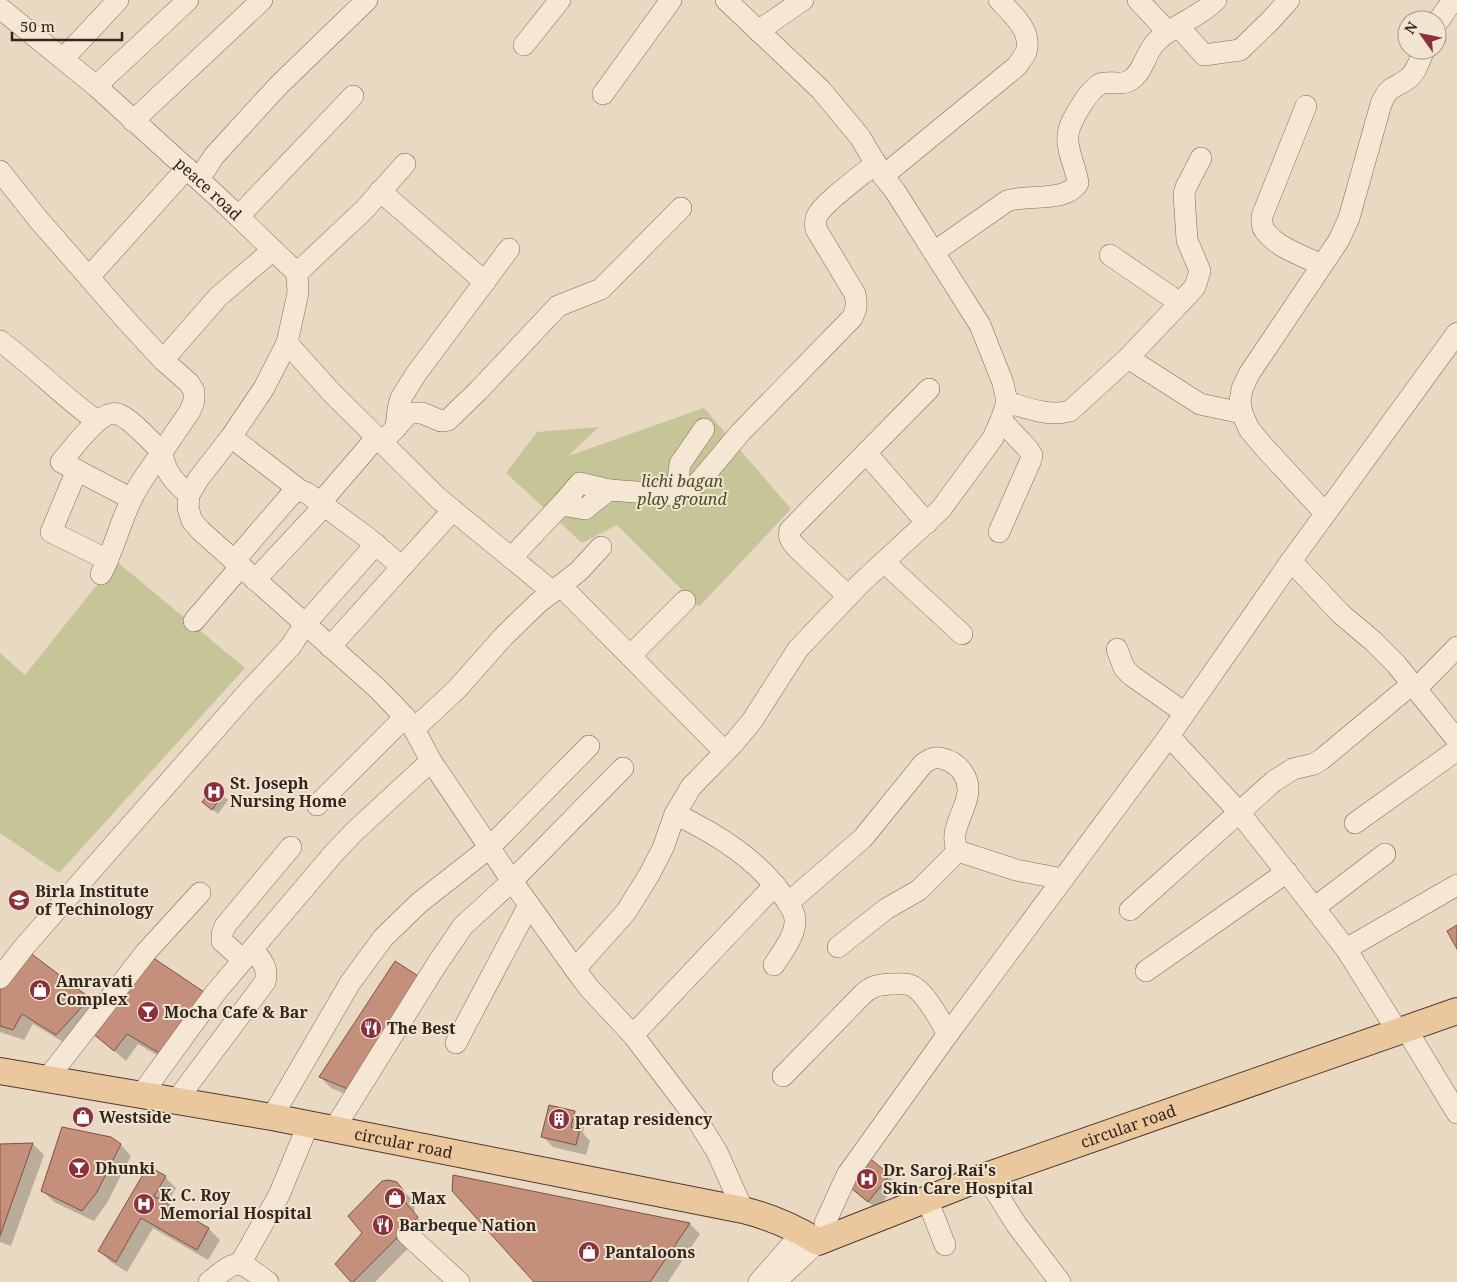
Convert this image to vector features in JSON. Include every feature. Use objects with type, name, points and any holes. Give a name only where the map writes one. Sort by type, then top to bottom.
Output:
[{"type":"main road","name":"circular road","points":[[0,1071],[334,1129],[743,1210],[815,1232],[927,1199],[1398,1026],[1457,993]]},
{"type":"main road","name":"circular road","points":[[815,1232],[1011,1151],[1214,1078],[1457,1011]]},
{"type":"street","points":[[63,59],[118,0]]},
{"type":"street","points":[[96,86],[188,0]]},
{"type":"street","points":[[133,121],[262,0]]},
{"type":"street","points":[[89,277],[193,173],[214,156],[279,85],[367,0]]},
{"type":"street","points":[[524,45],[560,0]]},
{"type":"street","points":[[603,94],[671,0]]},
{"type":"street","points":[[575,969],[626,912],[660,854],[675,814],[691,787],[752,721],[798,649],[848,596],[927,523],[966,476],[993,438],[1004,411],[1003,383],[980,325],[879,170],[860,137],[821,90],[726,0]]},
{"type":"street","points":[[758,31],[804,0]]},
{"type":"street","points":[[511,558],[560,505],[585,509],[609,490],[676,495],[698,483],[740,433],[852,318],[856,311],[857,302],[855,294],[816,229],[815,221],[818,213],[828,203],[879,170],[1017,66],[1026,52],[1027,44],[1024,32],[1018,20],[999,0]]},
{"type":"street","points":[[1138,0],[1204,55],[1240,50],[1289,0]]},
{"type":"street","points":[[934,252],[1007,201],[1016,198],[1036,198],[1061,194],[1076,187],[1078,183],[1077,174],[1068,143],[1068,134],[1080,106],[1090,92],[1105,82],[1127,82],[1136,76],[1151,48],[1173,29],[1199,14],[1216,0]]},
{"type":"street","name":"peace road","points":[[0,8],[96,86],[239,216],[297,274]]},
{"type":"street","points":[[1325,513],[1264,448],[1250,430],[1242,413],[1240,401],[1242,389],[1249,374],[1339,240],[1349,218],[1386,91],[1409,78],[1419,60]]},
{"type":"street","points":[[239,216],[353,96]]},
{"type":"street","points":[[1306,106],[1262,216],[1262,224],[1270,237],[1283,246],[1322,265]]},
{"type":"street","points":[[1004,411],[1062,414],[1070,411],[1128,358],[1195,286],[1199,279],[1200,271],[1187,240],[1184,194],[1201,158]]},
{"type":"street","points":[[405,164],[344,229],[297,274],[298,293],[287,343],[264,388],[231,437],[199,478],[189,495],[188,508],[192,521],[377,688],[410,723],[431,762],[575,969],[589,988],[633,1035],[701,1124],[718,1152],[743,1210]]},
{"type":"street","points":[[0,172],[89,277],[163,360],[189,383],[194,391],[194,402],[190,411],[140,484],[132,499],[105,567],[51,532],[76,470]]},
{"type":"street","points":[[380,191],[485,282]]},
{"type":"street","points":[[194,621],[243,569],[323,504],[385,436],[409,413],[422,413],[441,421],[448,420],[558,306],[601,289],[681,208]]},
{"type":"street","points":[[385,436],[406,390],[416,374],[509,249]]},
{"type":"street","points":[[163,360],[218,297],[273,250]]},
{"type":"street","points":[[1110,255],[1180,303]]},
{"type":"street","points":[[775,1282],[815,1232],[847,1175],[948,1034],[1169,736],[1290,561],[1457,332]]},
{"type":"street","points":[[0,341],[17,353],[80,409],[97,421]]},
{"type":"street","points":[[287,343],[332,393],[385,436],[453,510],[511,558],[557,589],[630,656],[725,752]]},
{"type":"street","points":[[1128,358],[1200,404],[1242,413]]},
{"type":"street","points":[[848,596],[796,548],[788,535],[796,522],[929,389]]},
{"type":"street","points":[[999,532],[1032,455],[1004,411]]},
{"type":"street","points":[[132,499],[61,462],[104,415],[118,414],[130,422],[162,452],[164,464],[172,479],[189,495]]},
{"type":"street","points":[[676,495],[680,464],[704,429]]},
{"type":"street","points":[[231,437],[301,491],[323,504],[376,544],[402,567]]},
{"type":"street","points":[[866,453],[927,523]]},
{"type":"street","points":[[243,569],[290,497],[295,492],[301,491]]},
{"type":"street","points":[[330,647],[453,510]]},
{"type":"street","points":[[0,978],[24,947],[248,692],[292,646],[304,624],[376,544]]},
{"type":"street","points":[[317,806],[410,723],[457,689],[504,636],[531,610],[579,571],[601,547]]},
{"type":"street","points":[[1290,561],[1341,614],[1373,641],[1414,687],[1457,740]]},
{"type":"street","points":[[884,562],[962,634]]},
{"type":"street","points":[[630,656],[685,602]]},
{"type":"street","points":[[1130,910],[1238,811],[1284,774],[1292,769],[1314,764],[1322,759],[1414,687],[1457,647]]},
{"type":"street","points":[[1117,649],[1124,668],[1132,676],[1185,713]]},
{"type":"street","points":[[1169,736],[1238,811],[1346,949],[1457,1113]]},
{"type":"street","points":[[272,1118],[350,983],[384,938],[420,903],[490,848],[589,746]]},
{"type":"street","points":[[1355,823],[1457,750]]},
{"type":"street","points":[[788,903],[864,838],[923,764],[930,758],[945,759],[953,763],[966,778],[969,787],[967,800],[955,835],[954,844],[958,851],[1016,870],[1063,879]]},
{"type":"street","points":[[141,1095],[216,992],[355,831],[431,762]]},
{"type":"street","points":[[334,1129],[437,964],[463,926],[512,881],[623,768]]},
{"type":"street","points":[[675,814],[724,840],[754,864],[775,885],[788,903],[793,911],[795,920],[794,930],[774,965]]},
{"type":"street","points":[[176,1101],[265,982],[267,974],[265,965],[222,941],[222,934],[225,926],[291,847]]},
{"type":"street","points":[[838,947],[886,909],[919,890],[958,851]]},
{"type":"street","points":[[1314,908],[1385,854]]},
{"type":"street","points":[[0,969],[80,870]]},
{"type":"street","points":[[1146,971],[1287,872]]},
{"type":"street","points":[[1346,949],[1457,884]]},
{"type":"street","points":[[633,1035],[775,885]]},
{"type":"street","points":[[47,1079],[146,952],[200,893]]},
{"type":"street","points":[[456,1043],[529,905]]},
{"type":"street","points":[[783,1076],[862,994],[870,987],[878,984],[906,984],[922,993],[948,1034]]},
{"type":"street","points":[[240,1264],[279,1195],[308,1125]]},
{"type":"street","points":[[986,1176],[1016,1224],[1059,1282]]},
{"type":"street","points":[[927,1199],[945,1245]]},
{"type":"street","points":[[758,1282],[815,1232]]},
{"type":"street","points":[[407,1234],[459,1282]]},
{"type":"street","points":[[209,1282],[234,1264],[240,1264],[268,1282]]},
{"type":"green space","name":"lichi bagan play ground","points":[[704,408],[791,509],[699,607],[617,525],[582,543],[506,473],[537,432],[599,427],[568,456]]},
{"type":"green space","points":[[116,561],[245,668],[59,873],[0,833],[0,653],[25,675]]},
{"type":"building","points":[[213,787],[223,794],[212,810],[202,802]]},
{"type":"building","points":[[1457,925],[1457,949],[1447,931]]},
{"type":"building","name":"Amravati Complex","points":[[25,949],[90,998],[56,1035],[22,1014],[13,1030],[0,1026],[0,982]]},
{"type":"building","name":"Mocha Cafe & Bar","points":[[149,955],[204,992],[161,1054],[127,1034],[114,1051],[91,1032]]},
{"type":"building","name":"The Best","points":[[395,961],[423,979],[350,1090],[319,1077]]},
{"type":"building","name":"pratap residency","points":[[549,1105],[575,1111],[571,1127],[580,1129],[576,1145],[541,1137]]},
{"type":"building","name":"Dhunki","points":[[62,1127],[111,1137],[121,1144],[97,1192],[82,1211],[41,1191]]},
{"type":"building","points":[[33,1143],[0,1236],[0,1144]]},
{"type":"building","points":[[867,1156],[890,1175],[868,1202],[845,1183]]},
{"type":"building","points":[[148,1166],[166,1176],[154,1196],[209,1228],[197,1250],[141,1218],[116,1262],[98,1251]]},
{"type":"building","name":"Pantaloons","points":[[453,1175],[690,1223],[650,1282],[534,1282],[452,1191]]},
{"type":"building","name":"Barbeque Nation","points":[[382,1181],[397,1182],[403,1190],[405,1202],[418,1217],[351,1282],[335,1264],[362,1233],[348,1216]]},
{"type":"place","name":"St. Joseph Nursing Home","points":[[214,792]]},
{"type":"place","name":"Birla Institute of Techinology","points":[[19,900]]},
{"type":"place","name":"Amravati Complex","points":[[40,990]]},
{"type":"place","name":"Mocha Cafe & Bar","points":[[148,1012]]},
{"type":"place","name":"The Best","points":[[371,1028]]},
{"type":"place","name":"Westside","points":[[83,1117]]},
{"type":"place","name":"pratap residency","points":[[559,1119]]},
{"type":"place","name":"Dhunki","points":[[79,1168]]},
{"type":"place","name":"Dr. Saroj Rai's Skin Care Hospital","points":[[867,1179]]},
{"type":"place","name":"Max","points":[[395,1198]]},
{"type":"place","name":"K. C. Roy Memorial Hospital","points":[[144,1204]]},
{"type":"place","name":"Barbeque Nation","points":[[383,1225]]},
{"type":"place","name":"Pantaloons","points":[[589,1252]]}]
